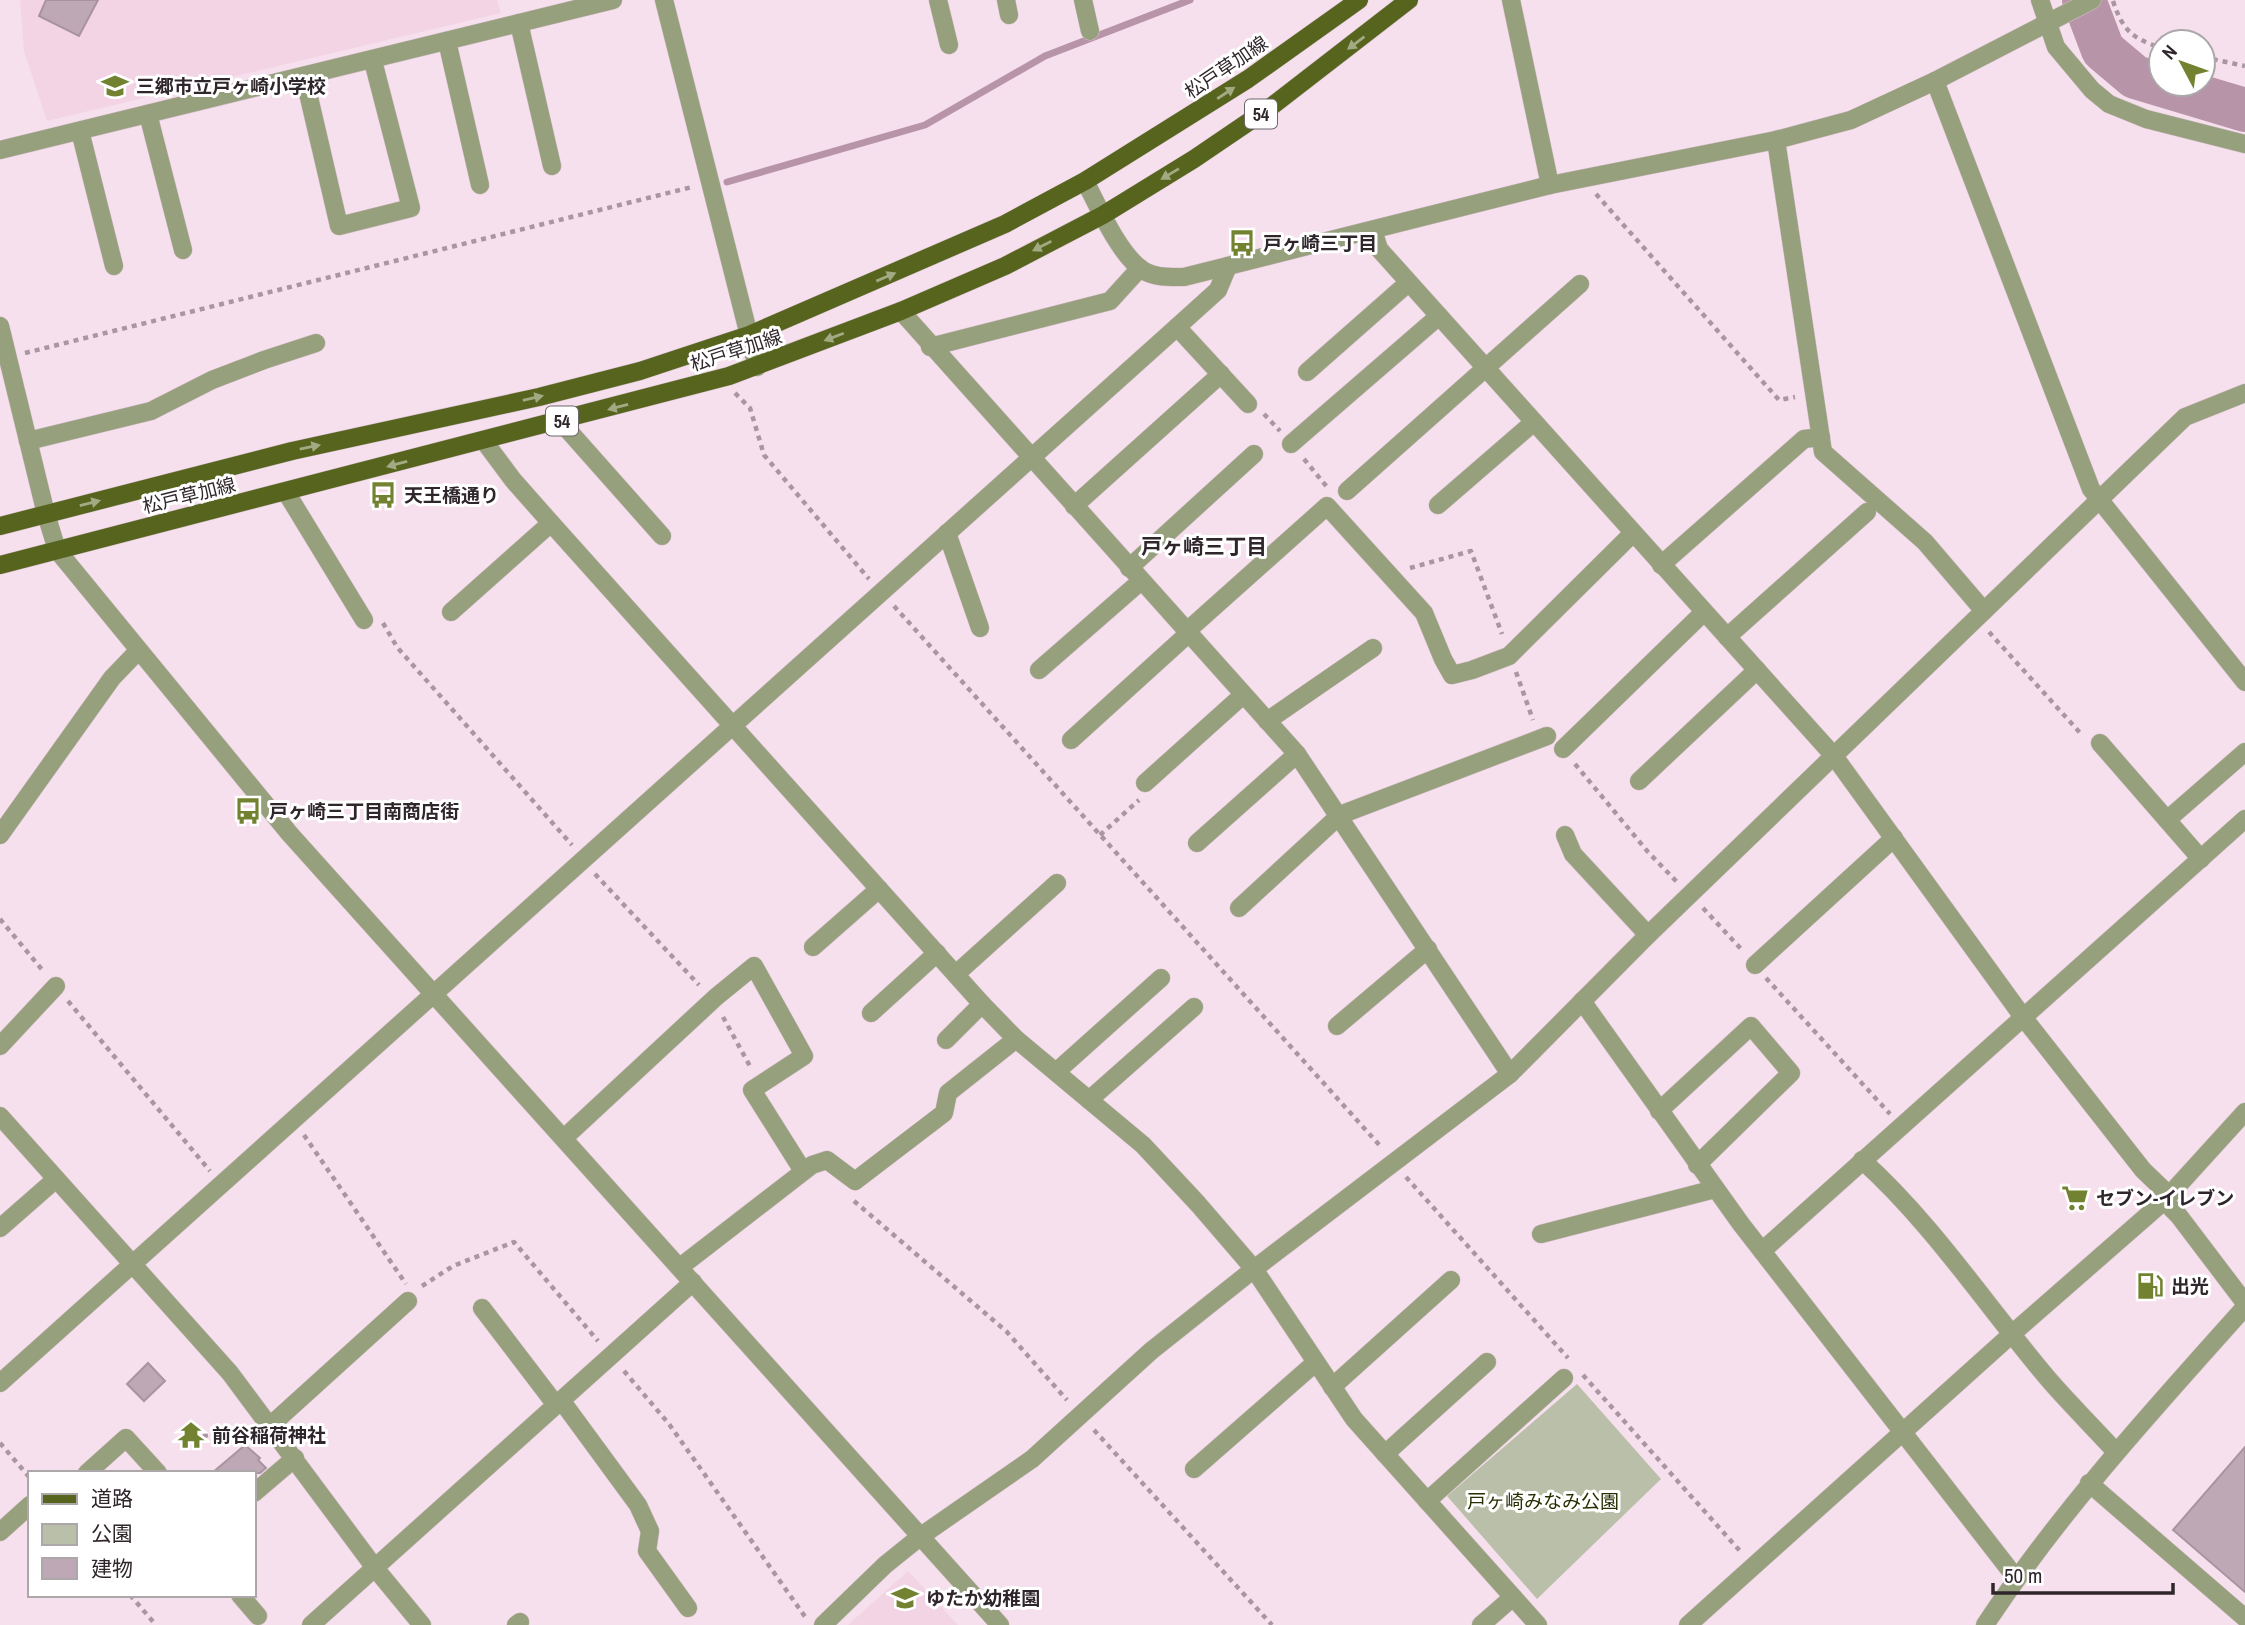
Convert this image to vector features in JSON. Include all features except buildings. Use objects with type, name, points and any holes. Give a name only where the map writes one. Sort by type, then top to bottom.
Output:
[{"type":"main road","name":"松戸草加線","points":[[0,526],[292,451],[640,371],[749,335],[1005,224],[1085,181],[1248,79],[1359,0]]},
{"type":"main road","name":"松戸草加線","points":[[0,565],[484,441],[757,367],[901,311],[1004,266],[1103,215],[1194,159],[1272,106],[1409,0]]},
{"type":"street","points":[[0,150],[373,61],[519,23],[571,5],[613,0]]},
{"type":"street","points":[[664,0],[757,367]]},
{"type":"street","points":[[938,0],[949,45]]},
{"type":"street","points":[[1083,0],[1090,31]]},
{"type":"street","points":[[1511,0],[1550,185]]},
{"type":"street","points":[[2040,0],[2056,47],[2092,90],[2109,104],[2146,119],[2245,144]]},
{"type":"street","points":[[1085,181],[1124,250],[1140,268],[1154,275],[1184,277],[1550,185],[1776,140],[1850,120],[2092,0]]},
{"type":"street","points":[[519,23],[552,166]]},
{"type":"street","points":[[447,41],[480,185]]},
{"type":"street","points":[[304,76],[339,226],[411,208],[373,61]]},
{"type":"street","points":[[1935,80],[2091,488],[2245,682]]},
{"type":"street","points":[[148,114],[183,250]]},
{"type":"street","points":[[80,131],[114,266]]},
{"type":"street","points":[[1776,140],[1823,452],[1925,542],[1984,611]]},
{"type":"street","points":[[1373,230],[1378,249],[1835,756],[2023,1017],[2167,1198],[2245,1305],[2089,1483],[2016,1578],[1984,1625]]},
{"type":"street","points":[[0,1383],[1177,327],[1217,290],[1228,266]]},
{"type":"street","points":[[930,347],[1110,302],[1140,268]]},
{"type":"street","points":[[1307,372],[1408,283]]},
{"type":"street","points":[[1347,491],[1580,284]]},
{"type":"street","points":[[901,311],[930,347],[1297,754],[1510,1074]]},
{"type":"street","points":[[1291,444],[1439,316]]},
{"type":"street","points":[[0,326],[57,550],[289,833],[1000,1625]]},
{"type":"street","points":[[1177,327],[1248,404]]},
{"type":"street","points":[[28,441],[151,411],[212,380],[264,359],[316,343]]},
{"type":"street","points":[[1074,506],[1221,374]]},
{"type":"street","points":[[816,1624],[921,1536],[1032,1459],[1151,1351],[1254,1269],[1510,1074],[1648,935],[2185,417],[2245,393]]},
{"type":"street","points":[[560,421],[662,536]]},
{"type":"street","points":[[1438,505],[1534,422]]},
{"type":"street","points":[[1661,565],[1804,439],[1821,437]]},
{"type":"street","points":[[484,441],[513,480],[551,523],[982,1004],[1016,1039],[1143,1145],[1198,1204],[1254,1269],[1354,1419],[1538,1625]]},
{"type":"street","points":[[1039,670],[1254,454]]},
{"type":"street","points":[[286,492],[364,620]]},
{"type":"street","points":[[1072,740],[1327,506],[1424,613],[1452,675],[1509,656],[1633,533]]},
{"type":"street","points":[[1727,637],[1867,512]]},
{"type":"street","points":[[451,612],[551,523]]},
{"type":"street","points":[[947,533],[980,628]]},
{"type":"street","points":[[1563,749],[1704,612]]},
{"type":"street","points":[[1267,721],[1373,648]]},
{"type":"street","points":[[0,835],[112,678],[138,651]]},
{"type":"street","points":[[1639,781],[1757,670]]},
{"type":"street","points":[[1145,783],[1243,695]]},
{"type":"street","points":[[1239,908],[1340,815],[1546,736]]},
{"type":"street","points":[[2100,743],[2201,859]]},
{"type":"street","points":[[2167,820],[2245,752]]},
{"type":"street","points":[[1197,843],[1297,754]]},
{"type":"street","points":[[1762,1251],[2245,819]]},
{"type":"street","points":[[1565,835],[1573,853],[1648,935]]},
{"type":"street","points":[[1755,965],[1894,838]]},
{"type":"street","points":[[956,974],[1056,883]]},
{"type":"street","points":[[813,947],[879,888]]},
{"type":"street","points":[[1337,1026],[1428,949]]},
{"type":"street","points":[[871,1013],[937,953]]},
{"type":"street","points":[[564,1138],[716,997],[754,966],[804,1056],[752,1090],[803,1171]]},
{"type":"street","points":[[1056,1072],[1161,978]]},
{"type":"street","points":[[0,1046],[55,986]]},
{"type":"street","points":[[1582,1001],[1715,1189],[2016,1578]]},
{"type":"street","points":[[946,1040],[982,1004]]},
{"type":"street","points":[[1088,1100],[1194,1007]]},
{"type":"street","points":[[1659,1111],[1751,1026],[1791,1073],[1697,1164]]},
{"type":"street","points":[[680,1266],[812,1165],[827,1160],[855,1181],[943,1114],[948,1093],[1016,1039]]},
{"type":"street","points":[[1689,1625],[2167,1198],[2245,1112]]},
{"type":"street","points":[[2,1122],[134,1263],[230,1373],[375,1568],[422,1625]]},
{"type":"street","points":[[1862,1160],[1885,1180],[2049,1380],[2116,1452]]},
{"type":"street","points":[[0,1228],[56,1179]]},
{"type":"street","points":[[1541,1234],[1715,1189]]},
{"type":"street","points":[[1332,1387],[1451,1280]]},
{"type":"street","points":[[312,1625],[693,1282]]},
{"type":"street","points":[[271,1425],[408,1301]]},
{"type":"street","points":[[482,1308],[638,1505],[650,1531],[647,1551],[688,1608]]},
{"type":"street","points":[[1385,1454],[1487,1362]]},
{"type":"street","points":[[1194,1469],[1315,1363]]},
{"type":"street","points":[[1427,1501],[1564,1378]]},
{"type":"street","points":[[89,1471],[126,1438],[156,1471]]},
{"type":"street","points":[[256,1491],[295,1458]]},
{"type":"street","points":[[2089,1483],[2245,1618]]},
{"type":"street","points":[[0,1532],[28,1506]]},
{"type":"street","points":[[242,1597],[258,1616]]},
{"type":"street","points":[[1481,1625],[1513,1597]]},
{"type":"path","points":[[2112,0],[2118,16],[2135,39],[2147,43]]},
{"type":"path","points":[[2217,60],[2245,66]]},
{"type":"path","points":[[8,357],[697,186]]},
{"type":"path","points":[[1592,191],[1779,400],[1803,396]]},
{"type":"path","points":[[732,390],[750,408],[764,455],[880,592],[1743,1554]]},
{"type":"path","points":[[1400,570],[1471,551],[1532,719],[1546,736]]},
{"type":"path","points":[[1563,749],[1648,852],[1755,965],[1900,1126]]},
{"type":"path","points":[[1100,835],[1143,796],[1145,783]]},
{"type":"path","points":[[0,919],[213,1175]]},
{"type":"path","points":[[294,1120],[412,1293],[453,1266],[514,1242],[669,1424],[816,1624]]},
{"type":"path","points":[[203,1436],[237,1430]]},
{"type":"path","points":[[0,1443],[28,1476]]},
{"type":"path","points":[[132,1597],[156,1625]]},
{"type":"shaded area","name":"三郷市立戸ヶ崎小学校","points":[[20,0],[497,0],[501,13],[47,121],[24,51]]},
{"type":"shaded area","name":"ゆたか幼稚園","points":[[908,1571],[958,1625],[848,1625]]},
{"type":"green space","name":"戸ヶ崎みなみ公園","points":[[1577,1384],[1661,1479],[1537,1599],[1447,1496]]},
{"type":"waterway","points":[[727,182],[925,125],[1045,56],[1190,0]]},
{"type":"waterway","points":[[2084,0],[2103,50],[2135,77],[2245,110]]},
{"type":"place","name":"三郷市立戸ヶ崎小学校","points":[[115,86]]},
{"type":"place","name":"戸ヶ崎三丁目","points":[[1242,243]]},
{"type":"place","name":"天王橋通り","points":[[383,495]]},
{"type":"place","name":"戸ヶ崎三丁目南商店街","points":[[248,811]]},
{"type":"place","name":"セブン-イレブン","points":[[2075,1198]]},
{"type":"place","name":"出光","points":[[2150,1286]]},
{"type":"place","name":"前谷稲荷神社","points":[[191,1435]]},
{"type":"place","name":"ゆたか幼稚園","points":[[905,1598]]},
{"type":"district","name":"戸ヶ崎三丁目","points":[[1204,546]]}]
